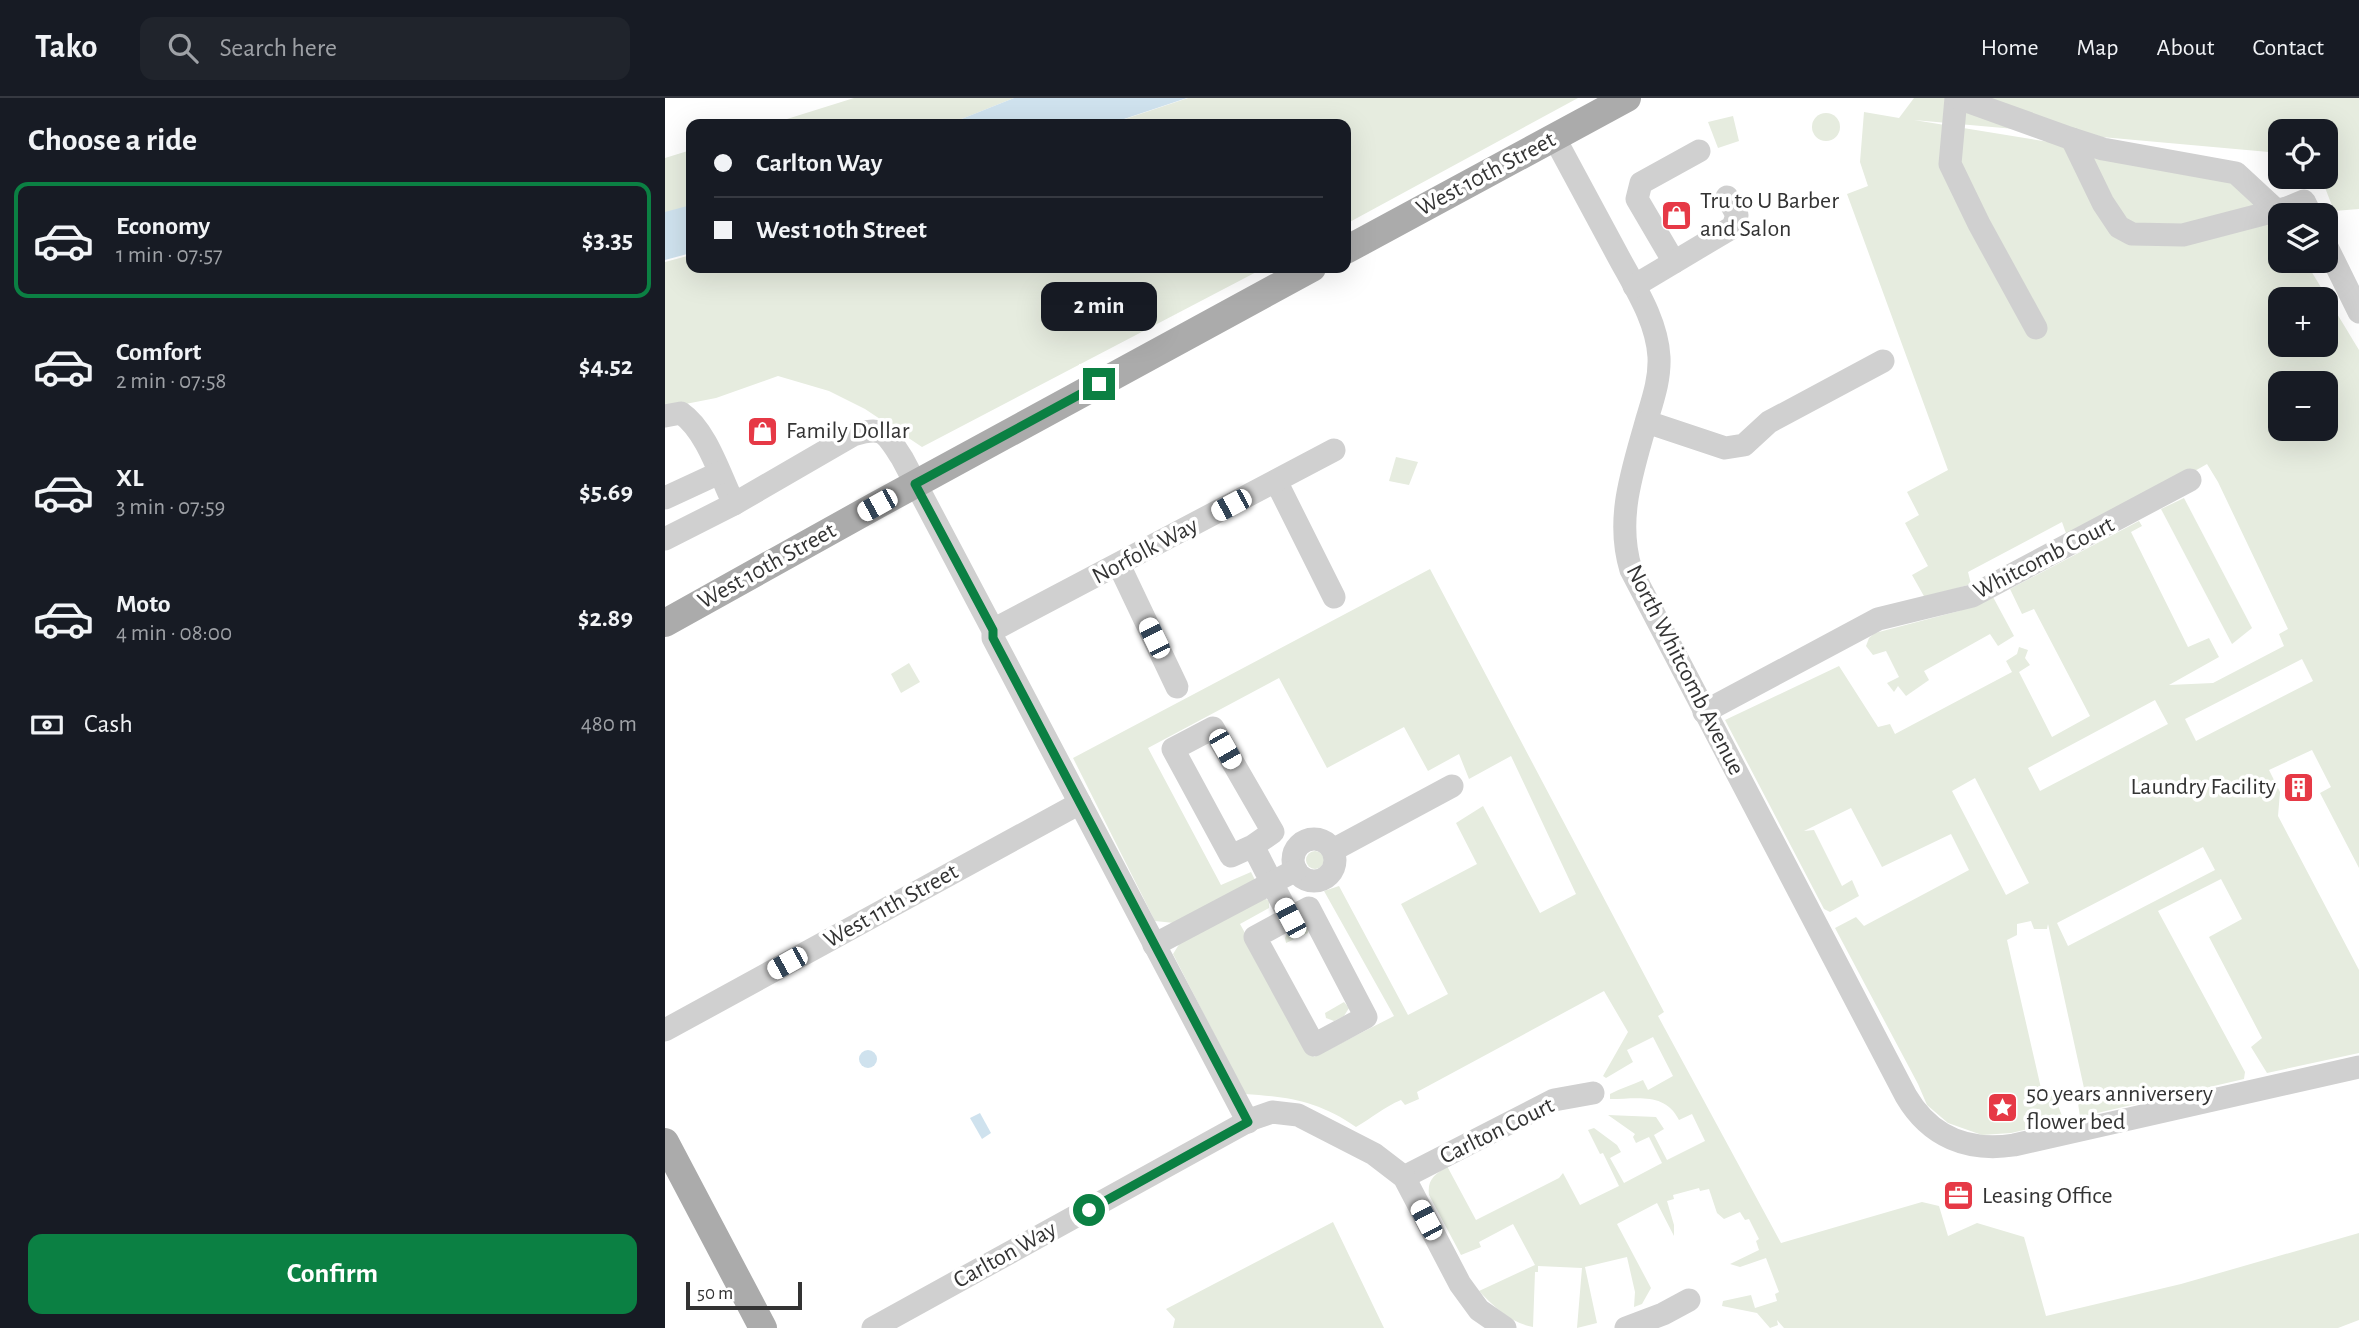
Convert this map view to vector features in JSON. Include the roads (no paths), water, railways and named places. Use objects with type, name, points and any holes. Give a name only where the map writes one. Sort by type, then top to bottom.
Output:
[{"type":"main road","name":"West 10th Street","points":[[1351,247],[1627,98]]},
{"type":"main road","name":"West 10th Street","points":[[665,623],[1302,273]]},
{"type":"main road","points":[[665,1142],[763,1328]]},
{"type":"street","points":[[2036,328],[1979,224],[1950,164],[1957,98],[2103,149],[2236,173],[2268,203]]},
{"type":"street","name":"North Whitcomb Avenue","points":[[1554,137],[1634,286],[1653,327],[1659,356],[1657,387],[1625,506],[1623,528],[1627,557],[1640,590],[1906,1096],[1923,1118],[1958,1142],[1979,1147],[2014,1145],[2359,1067]]},
{"type":"street","points":[[2072,139],[2103,203],[2119,227],[2132,233],[2183,235],[2268,212]]},
{"type":"street","points":[[1674,262],[1637,199],[1641,183],[1699,151]]},
{"type":"street","points":[[1634,286],[1733,227],[1737,215],[1727,197]]},
{"type":"street","points":[[2338,269],[2359,312]]},
{"type":"street","points":[[1647,422],[1725,448],[1736,448],[1744,445],[1769,422],[1883,361]]},
{"type":"street","points":[[665,416],[681,413],[691,421],[734,504]]},
{"type":"street","points":[[665,539],[734,504],[853,435],[874,429],[887,435],[902,457],[993,630],[993,638],[1248,1122]]},
{"type":"street","name":"Norfolk Way","points":[[993,630],[1334,450]]},
{"type":"street","points":[[665,498],[719,473]]},
{"type":"street","name":"Whitcomb Court","points":[[1705,712],[1878,619],[1972,596],[2190,480]]},
{"type":"street","points":[[1276,481],[1334,597]]},
{"type":"street","points":[[1119,565],[1177,687]]},
{"type":"street","points":[[1213,728],[1273,832],[1253,846],[1231,856],[1173,749],[1213,728]]},
{"type":"street","points":[[1154,945],[1296,870],[1293,856],[1306,840],[1319,839],[1333,850],[1452,786]]},
{"type":"street","name":"West 11th Street","points":[[665,1030],[1080,803]]},
{"type":"street","points":[[1253,846],[1290,918]]},
{"type":"street","points":[[1309,908],[1366,1017],[1314,1045],[1255,937],[1290,918],[1309,908]]},
{"type":"street","name":"Carlton Court","points":[[1404,1177],[1554,1100],[1593,1093]]},
{"type":"street","name":"Carlton Way","points":[[873,1328],[1257,1116],[1272,1112],[1298,1115],[1374,1154],[1404,1177]]},
{"type":"street","points":[[1404,1177],[1460,1284],[1479,1310],[1504,1328]]},
{"type":"street","points":[[1626,1328],[1663,1314],[1689,1300]]},
{"type":"water","points":[[1014,98],[1187,98],[1124,119],[962,119]]},
{"type":"water","points":[[686,206],[686,254],[665,260],[665,212]]},
{"type":"water","points":[[868,1050],[874,1053],[877,1059],[874,1065],[868,1068],[862,1065],[859,1059],[862,1053]]},
{"type":"water","points":[[980,1113],[991,1133],[982,1139],[970,1118]]},
{"type":"place","name":"Tru to U Barber and Salon","points":[[1677,215]]},
{"type":"place","name":"Family Dollar","points":[[763,431]]},
{"type":"place","name":"Laundry Facility","points":[[2299,787]]},
{"type":"place","name":"50 years anniversery flower bed","points":[[2003,1108]]},
{"type":"place","name":"Leasing Office","points":[[1959,1196]]}]
